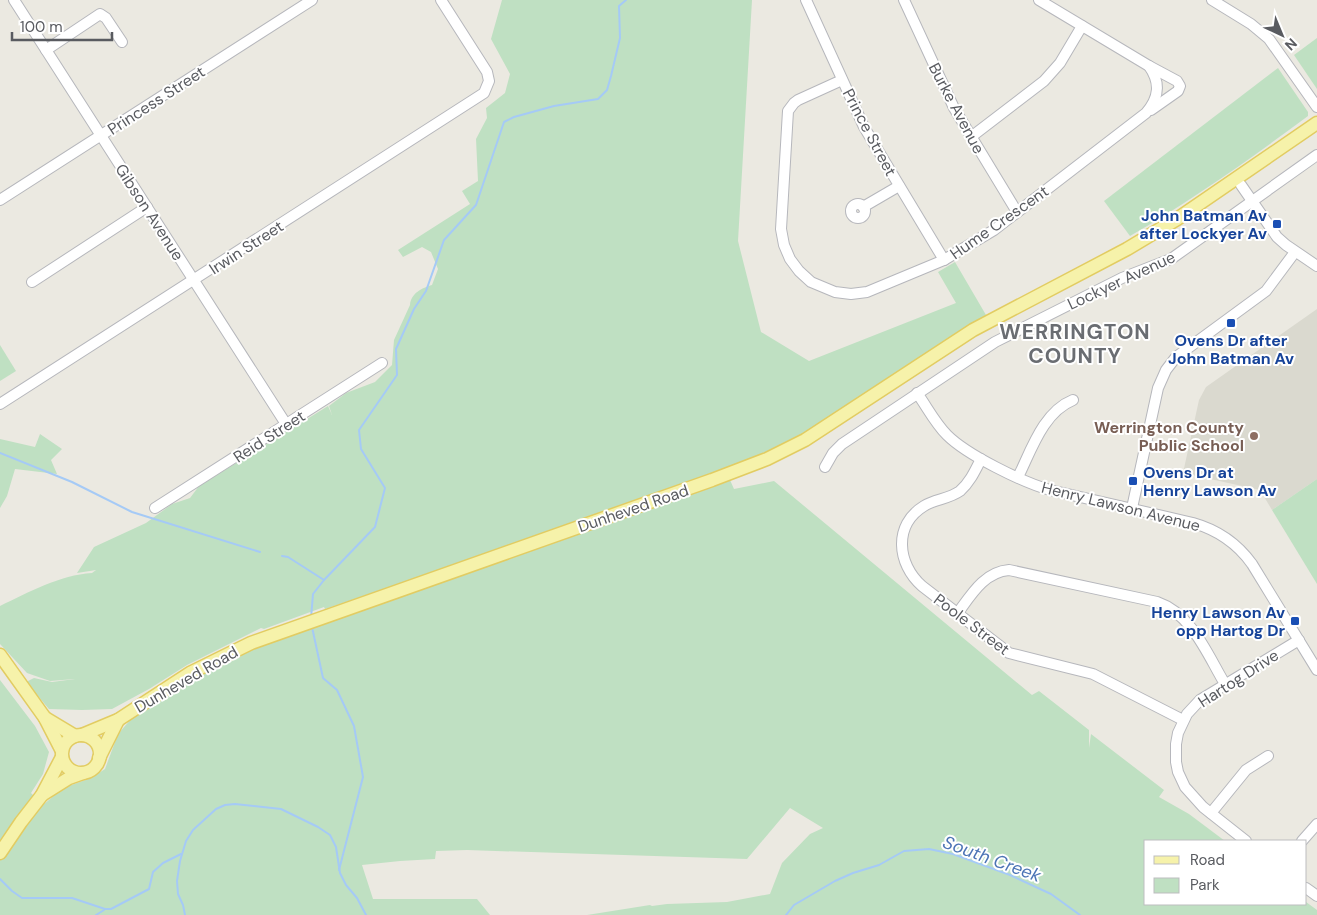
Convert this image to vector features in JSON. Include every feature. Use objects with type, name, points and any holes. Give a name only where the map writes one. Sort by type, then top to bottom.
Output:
[{"type":"main road","name":"Dunheved Road","points":[[78,736],[118,720],[170,685],[211,661],[251,643],[767,459],[822,430],[973,330],[1127,249],[1222,188],[1317,123]]},
{"type":"main road","name":"Dunheved Road","points":[[1127,249],[1140,245],[1176,226],[1241,185],[1317,131]]},
{"type":"main road","points":[[1222,188],[1241,185],[1248,170]]},
{"type":"main road","points":[[0,655],[45,718],[65,764],[70,770],[78,773],[86,772]]},
{"type":"main road","points":[[42,795],[69,778],[93,768],[99,758],[99,750],[96,743],[90,737],[78,736],[45,718]]},
{"type":"main road","name":"Dunheved Road","points":[[99,758],[118,720]]},
{"type":"main road","points":[[0,853],[42,795],[66,742],[78,736]]},
{"type":"street","name":"Gibson Avenue","points":[[14,0],[286,424]]},
{"type":"street","name":"Princess Street","points":[[0,200],[312,0]]},
{"type":"street","name":"Irwin Street","points":[[0,404],[481,96],[488,86],[489,76],[441,0]]},
{"type":"street","name":"Prince Street","points":[[806,0],[864,127],[944,260]]},
{"type":"street","name":"Burke Avenue","points":[[904,0],[948,96],[1017,212]]},
{"type":"street","name":"Hume Crescent","points":[[842,80],[798,100],[788,111],[781,229],[790,259],[798,271],[815,284],[829,291],[851,294],[873,290],[944,260],[994,230],[1180,87],[1177,81],[1039,0]]},
{"type":"street","points":[[1212,0],[1251,24],[1268,39],[1317,107]]},
{"type":"street","points":[[46,50],[100,14],[106,18],[122,42]]},
{"type":"street","points":[[971,137],[1044,81],[1060,63],[1082,26]]},
{"type":"street","name":"Hume Crescent","points":[[1146,113],[1154,102],[1158,88],[1156,78],[1149,66]]},
{"type":"street","name":"Lockyer Avenue","points":[[825,467],[833,453],[842,444],[995,342],[1122,278],[1171,259],[1317,155]]},
{"type":"street","points":[[1241,185],[1277,237],[1294,252],[1317,266]]},
{"type":"street","points":[[863,207],[899,186]]},
{"type":"street","points":[[32,282],[147,207]]},
{"type":"street","points":[[1132,508],[1158,388],[1170,363],[1184,350],[1262,294],[1294,252]]},
{"type":"street","name":"Reid Street","points":[[155,508],[382,363]]},
{"type":"street","name":"Henry Lawson Avenue","points":[[917,393],[947,435],[962,448],[1032,484],[1050,490],[1203,525],[1231,540],[1252,564],[1317,670]]},
{"type":"street","points":[[1018,477],[1048,420],[1060,407],[1073,400]]},
{"type":"street","name":"Poole Street","points":[[981,458],[971,478],[960,490],[949,497],[928,504],[916,512],[906,526],[902,539],[904,561],[910,575],[956,614],[1009,653],[1097,676],[1184,720]]},
{"type":"street","points":[[956,614],[985,580],[994,574],[1009,570],[1157,602],[1170,608],[1185,619],[1225,684]]},
{"type":"street","name":"Hartog Drive","points":[[1245,840],[1191,796],[1178,772],[1176,744],[1178,733],[1184,720],[1200,700],[1299,640]]},
{"type":"street","points":[[1211,813],[1246,770],[1268,756]]},
{"type":"street","points":[[1303,840],[1316,824]]},
{"type":"shaded area","name":"Werrington County Public School","points":[[1317,309],[1317,479],[1272,510],[1260,490],[1183,473],[1199,400],[1206,387]]},
{"type":"green space","points":[[502,0],[752,0],[738,241],[761,332],[809,361],[956,303],[938,272],[955,262],[986,315],[793,441],[739,465],[526,541],[325,609],[324,607],[264,629],[261,628],[187,665],[112,709],[49,709],[26,682],[34,678],[52,682],[75,679],[50,681],[27,673],[0,644],[0,606],[56,581],[80,574],[92,573],[96,570],[77,573],[94,547],[146,523],[172,504],[190,498],[199,486],[328,406],[332,415],[329,406],[346,393],[375,382],[392,365],[394,340],[412,297],[421,289],[432,285],[438,269],[431,252],[422,247],[403,257],[398,250],[470,204],[462,191],[478,181],[476,139],[487,118],[486,108],[505,93],[510,74],[491,39]]},
{"type":"green space","points":[[1317,38],[1317,89],[1294,55]]},
{"type":"green space","points":[[1278,68],[1308,112],[1308,116],[1220,179],[1130,236],[1104,201]]},
{"type":"green space","points":[[0,345],[16,371],[0,381]]},
{"type":"green space","points":[[40,434],[62,449],[51,460],[57,474],[15,469],[7,496],[0,508],[0,439],[35,447]]},
{"type":"green space","points":[[1317,479],[1317,584],[1272,510]]},
{"type":"green space","points":[[730,480],[734,489],[774,481],[1032,695],[1039,691],[1089,730],[1089,748],[1091,734],[1164,790],[1159,797],[1189,814],[1224,840],[1144,840],[1144,905],[1307,905],[1307,903],[1317,910],[1317,915],[587,915],[650,905],[727,902],[770,894],[782,863],[810,834],[823,828],[790,808],[747,859],[467,850],[436,851],[435,859],[362,865],[373,899],[477,899],[490,915],[0,915],[0,680],[35,726],[49,752],[43,774],[31,793],[43,805],[63,788],[91,778],[105,769],[118,734],[132,718],[194,679],[260,645],[326,619],[478,569]]},
{"type":"waterway","points":[[311,618],[313,594],[375,527],[385,488],[361,449],[359,430],[397,375],[396,349],[414,309],[426,291],[444,240],[476,205],[504,122],[514,117],[554,106],[598,99],[607,90],[611,76],[620,38],[619,6],[626,0]]},
{"type":"waterway","points":[[0,453],[72,482],[132,512],[260,552]]},
{"type":"waterway","points":[[282,556],[288,557],[324,580]]},
{"type":"waterway","points":[[312,627],[323,678],[337,690],[354,726],[363,777],[339,870]]},
{"type":"waterway","name":"South Creek","points":[[185,915],[178,894],[177,881],[186,841],[193,830],[216,809],[225,805],[235,804],[281,809],[330,835],[336,847],[340,873],[366,915]]},
{"type":"waterway","name":"South Creek","points":[[786,915],[794,905],[835,881],[879,865],[904,851],[929,849],[953,854],[1010,875],[1051,894],[1080,915]]},
{"type":"waterway","points":[[0,879],[22,898],[72,898],[105,909],[111,909],[149,889],[153,872],[163,863],[181,854]]},
{"type":"waterway","points":[[96,915],[104,910]]},
{"type":"place","name":"John Batman Av after Lockyer Av","points":[[1277,224]]},
{"type":"place","name":"Ovens Dr after John Batman Av","points":[[1231,323]]},
{"type":"place","name":"Werrington County Public School","points":[[1254,436]]},
{"type":"place","name":"Ovens Dr at Henry Lawson Av","points":[[1133,481]]},
{"type":"place","name":"Henry Lawson Av opp Hartog Dr","points":[[1295,621]]},
{"type":"district","name":"WERRINGTON COUNTY","points":[[1075,344]]}]
